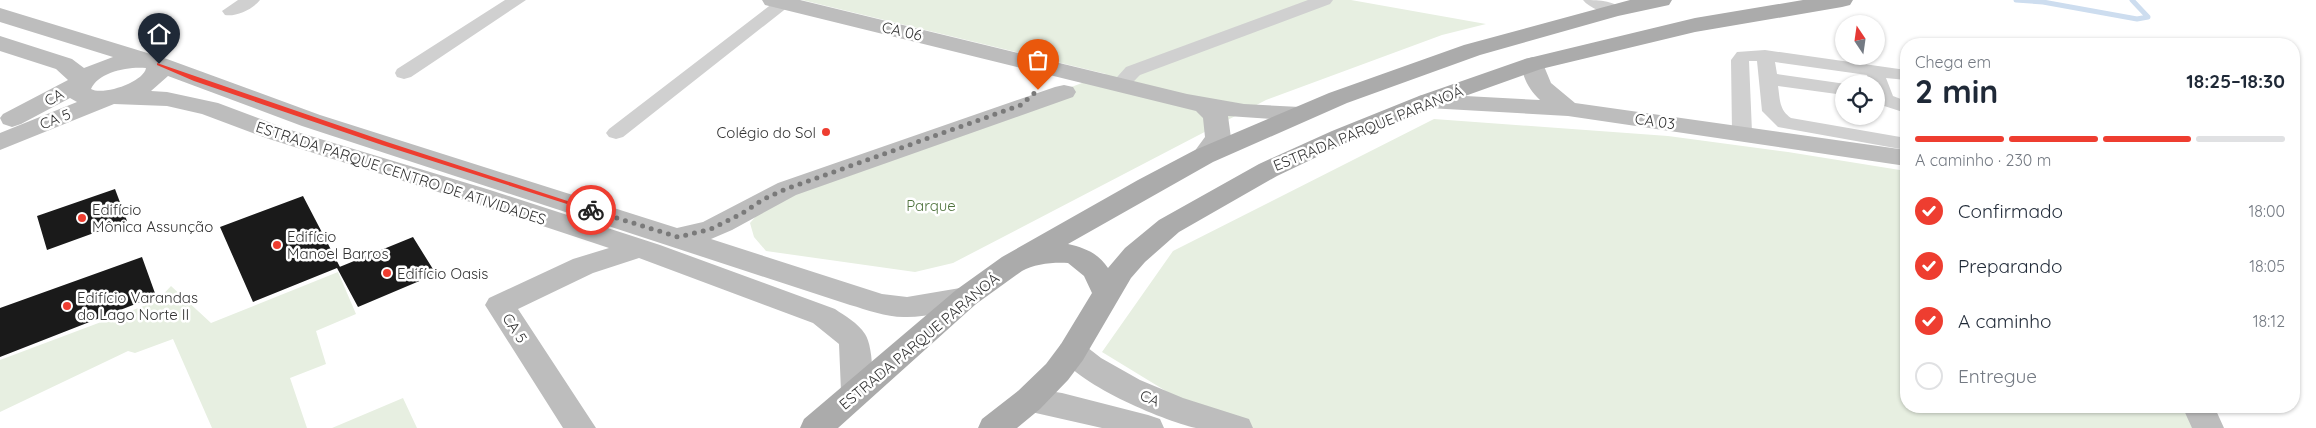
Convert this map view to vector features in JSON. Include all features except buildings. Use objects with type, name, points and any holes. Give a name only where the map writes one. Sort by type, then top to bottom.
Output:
[{"type":"main road","name":"ESTRADA PARQUE PARANOÁ","points":[[818,427],[966,297],[1012,264],[1147,186],[1204,156],[1338,98],[1603,5],[1661,0]]},
{"type":"main road","name":"ESTRADA PARQUE PARANOÁ","points":[[994,428],[1029,400],[1057,372],[1072,352],[1107,293],[1135,254],[1169,226],[1268,170],[1341,136],[1428,101],[1533,64],[1695,25],[1842,0]]},
{"type":"main road","name":"CA 06","points":[[787,2],[1054,77],[1118,85],[1203,104],[1267,115],[1300,114]]},
{"type":"main road","name":"ESTRADA PARQUE CENTRO DE ATIVIDADES","points":[[0,15],[152,62],[196,80],[385,144],[882,304],[906,307],[966,297]]},
{"type":"main road","points":[[0,43],[64,64],[82,81]]},
{"type":"main road","name":"CA","points":[[0,125],[82,81],[104,67],[125,62],[152,62]]},
{"type":"main road","name":"CA 5","points":[[0,142],[151,82],[157,75],[152,62]]},
{"type":"main road","name":"CA 03","points":[[1533,64],[1534,76],[1549,98],[1568,109]]},
{"type":"main road","points":[[678,237],[711,229],[741,214],[764,199],[786,189],[1021,105],[1054,77]]},
{"type":"main road","name":"ESTRADA PARQUE CENTRO DE ATIVIDADES","points":[[82,81],[78,92],[82,96],[90,98],[167,99],[209,108],[278,134],[480,196],[638,249],[824,316],[854,341],[857,391]]},
{"type":"main road","name":"CA 03","points":[[1428,101],[1568,109],[1742,132],[1900,157]]},
{"type":"main road","points":[[1203,104],[1215,116],[1218,138],[1204,156]]},
{"type":"main road","points":[[741,214],[736,228],[739,247],[757,264]]},
{"type":"main road","name":"CA 5","points":[[583,266],[604,239]]},
{"type":"main road","name":"CA 5","points":[[580,428],[500,305],[583,266],[638,249]]},
{"type":"main road","points":[[1012,264],[1038,256],[1061,253],[1076,256],[1090,262],[1107,293]]},
{"type":"main road","name":"CA","points":[[1072,352],[1089,367],[1163,404],[1237,428]]},
{"type":"main road","name":"CA","points":[[1029,400],[1062,405],[1148,428]]},
{"type":"main road","points":[[2201,413],[2208,428]]},
{"type":"street","points":[[231,11],[251,0]]},
{"type":"street","points":[[404,73],[517,0]]},
{"type":"street","points":[[1118,85],[1133,71],[1324,0]]},
{"type":"street","points":[[616,133],[787,2]]},
{"type":"street","points":[[1742,132],[1740,60],[1748,54],[1900,74]]},
{"type":"street","points":[[1765,55],[1770,79],[1772,110],[1785,123],[1900,143]]},
{"type":"street","points":[[1874,69],[1875,75]]},
{"type":"street","points":[[1770,79],[1835,88]]},
{"type":"street","points":[[1885,99],[1890,103],[1900,106]]},
{"type":"green space","name":"Parque","points":[[802,0],[1351,0],[1486,24],[1442,35],[1266,100],[953,263],[915,272],[766,251],[754,237],[750,223],[770,200],[1106,74]]},
{"type":"green space","points":[[1434,119],[1668,136],[1788,152],[1900,170],[1900,413],[2190,413],[2198,428],[1250,428],[1215,421],[1102,352],[1173,251]]},
{"type":"green space","points":[[338,272],[356,314],[316,331],[326,364],[290,378],[307,428],[212,428],[173,339],[135,353],[128,351],[0,412],[0,360],[157,301],[171,286],[211,323]]},
{"type":"green space","points":[[403,398],[417,428],[332,428]]},
{"type":"waterway","points":[[2016,0],[2043,2],[2137,19],[2148,17],[2132,0]]},
{"type":"way so far","points":[[591,210],[678,237],[711,229],[741,214],[764,199],[786,189],[1021,105],[1038,90]]},
{"type":"place","name":"Colégio do Sol","points":[[826,132]]},
{"type":"place","name":"Edifício Mônica Assunção","points":[[82,218]]},
{"type":"place","name":"Edifício Manoel Barros","points":[[277,245]]},
{"type":"place","name":"Edifício Oasis","points":[[387,273]]},
{"type":"place","name":"Edifício Varandas do Lago Norte II","points":[[67,306]]},
{"type":"route","points":[[159,64],[196,80],[385,144],[591,210]]}]
